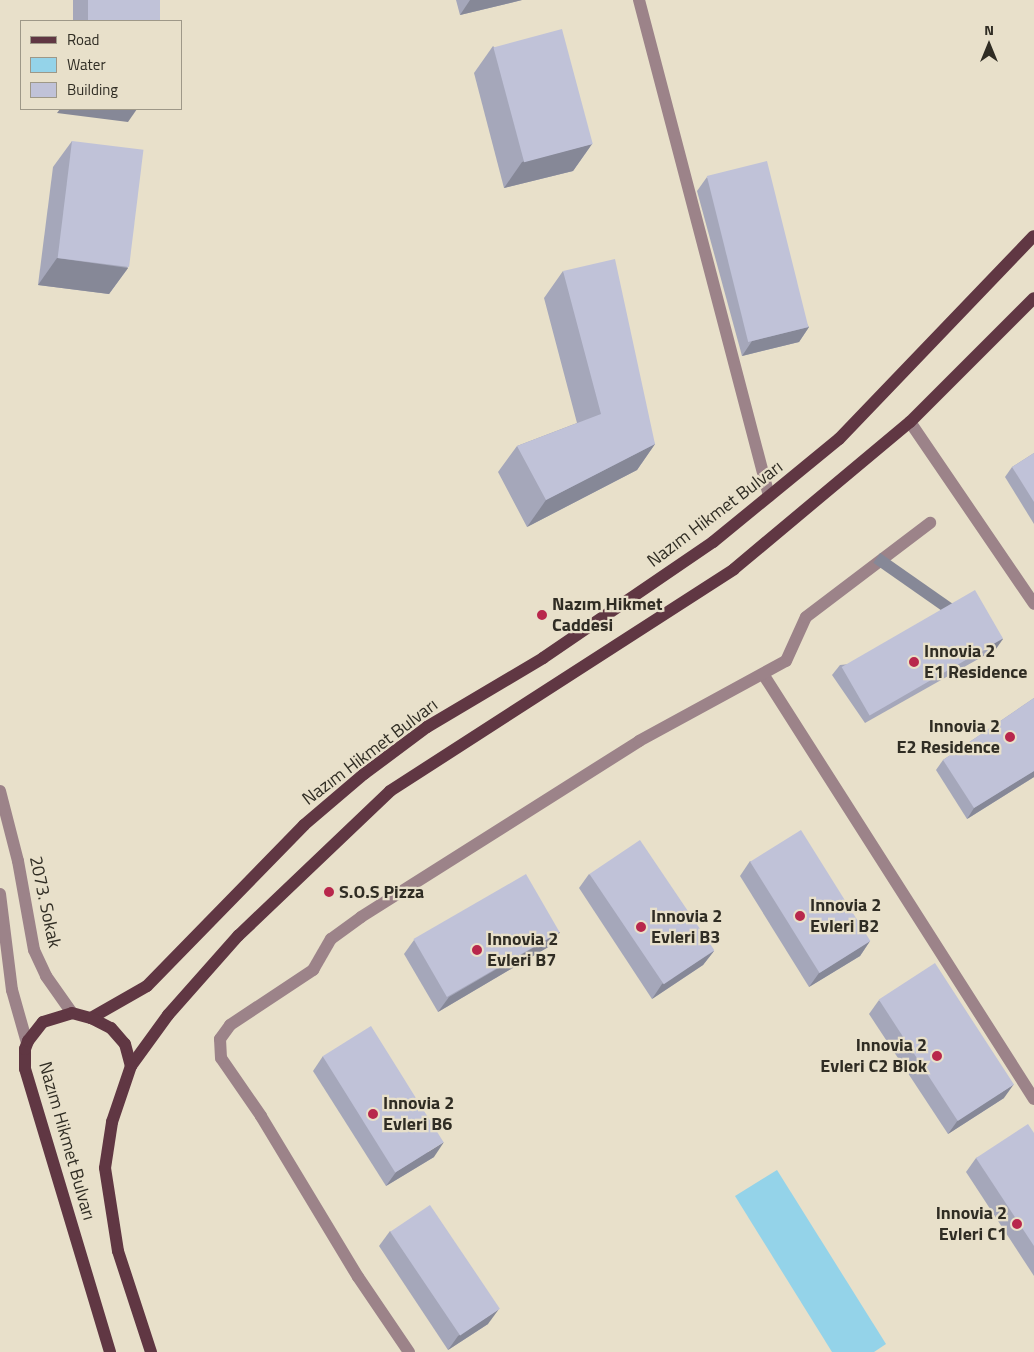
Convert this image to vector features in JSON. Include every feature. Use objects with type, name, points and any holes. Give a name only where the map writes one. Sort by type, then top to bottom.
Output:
[{"type":"main road","name":"Nazım Hikmet Bulvarı","points":[[91,1018],[147,986],[304,825],[364,774],[427,727],[543,658],[697,553],[838,440],[1034,236]]},
{"type":"main road","name":"Nazım Hikmet Bulvarı","points":[[151,1352],[118,1251],[105,1168],[112,1122],[131,1066],[168,1015],[238,936],[390,791],[734,569],[910,422],[1034,298]]},
{"type":"main road","name":"Nazım Hikmet Bulvarı","points":[[72,1013],[43,1022],[27,1044],[25,1069],[110,1352]]},
{"type":"main road","points":[[72,1013],[91,1018],[111,1028],[125,1044],[131,1066]]},
{"type":"street","points":[[639,0],[769,496]]},
{"type":"street","points":[[910,422],[1034,604]]},
{"type":"street","points":[[409,1352],[358,1277],[266,1123],[221,1058],[220,1040],[230,1025],[313,970],[331,939],[361,917],[658,731],[786,661],[806,617],[930,523]]},
{"type":"street","points":[[763,674],[1034,1099]]},
{"type":"street","name":"2073. Sokak","points":[[0,791],[18,862],[34,950],[46,976],[72,1013]]},
{"type":"street","points":[[0,894],[12,990],[27,1044]]},
{"type":"street","points":[[2,912],[25,904]]},
{"type":"water","points":[[777,1170],[886,1344],[874,1352],[832,1352],[735,1196]]},
{"type":"building","points":[[88,0],[160,0],[160,20],[88,20]]},
{"type":"building","points":[[562,29],[593,144],[524,162],[493,47]]},
{"type":"building","points":[[72,141],[143,150],[129,267],[58,258]]},
{"type":"building","points":[[767,161],[808,327],[748,342],[707,176]]},
{"type":"building","points":[[615,259],[655,444],[546,500],[517,446],[601,414],[563,271]]},
{"type":"building","points":[[1034,453],[1034,502],[1012,467]]},
{"type":"building","name":"Innovia 2 E1 Residence","points":[[975,590],[1003,638],[870,715],[842,667]]},
{"type":"building","name":"Innovia 2 E2 Residence","points":[[1034,698],[1034,771],[974,808],[943,760]]},
{"type":"building","name":"Innovia 2 Evleri B2","points":[[801,830],[870,941],[820,973],[750,862]]},
{"type":"building","name":"Innovia 2 Evleri B3","points":[[640,840],[714,950],[664,984],[589,874]]},
{"type":"building","name":"Innovia 2 Evleri B7","points":[[526,874],[560,932],[447,997],[413,939]]},
{"type":"building","name":"Innovia 2 Evleri C2 Blok","points":[[935,963],[1014,1085],[958,1121],[879,999]]},
{"type":"building","name":"Innovia 2 Evleri B6","points":[[371,1026],[444,1142],[395,1172],[323,1056]]},
{"type":"building","name":"Innovia 2 Evleri C1","points":[[1028,1124],[1034,1133],[1034,1246],[976,1158]]},
{"type":"building","points":[[430,1205],[500,1309],[460,1335],[390,1232]]},
{"type":"place","name":"Nazım Hikmet Caddesi","points":[[542,615]]},
{"type":"place","name":"Innovia 2 E1 Residence","points":[[914,662]]},
{"type":"place","name":"Innovia 2 E2 Residence","points":[[1010,737]]},
{"type":"place","name":"S.O.S Pizza","points":[[329,892]]},
{"type":"place","name":"Innovia 2 Evleri B2","points":[[800,916]]},
{"type":"place","name":"Innovia 2 Evleri B3","points":[[641,927]]},
{"type":"place","name":"Innovia 2 Evleri B7","points":[[477,950]]},
{"type":"place","name":"Innovia 2 Evleri C2 Blok","points":[[937,1056]]},
{"type":"place","name":"Innovia 2 Evleri B6","points":[[373,1114]]},
{"type":"place","name":"Innovia 2 Evleri C1","points":[[1017,1224]]}]
